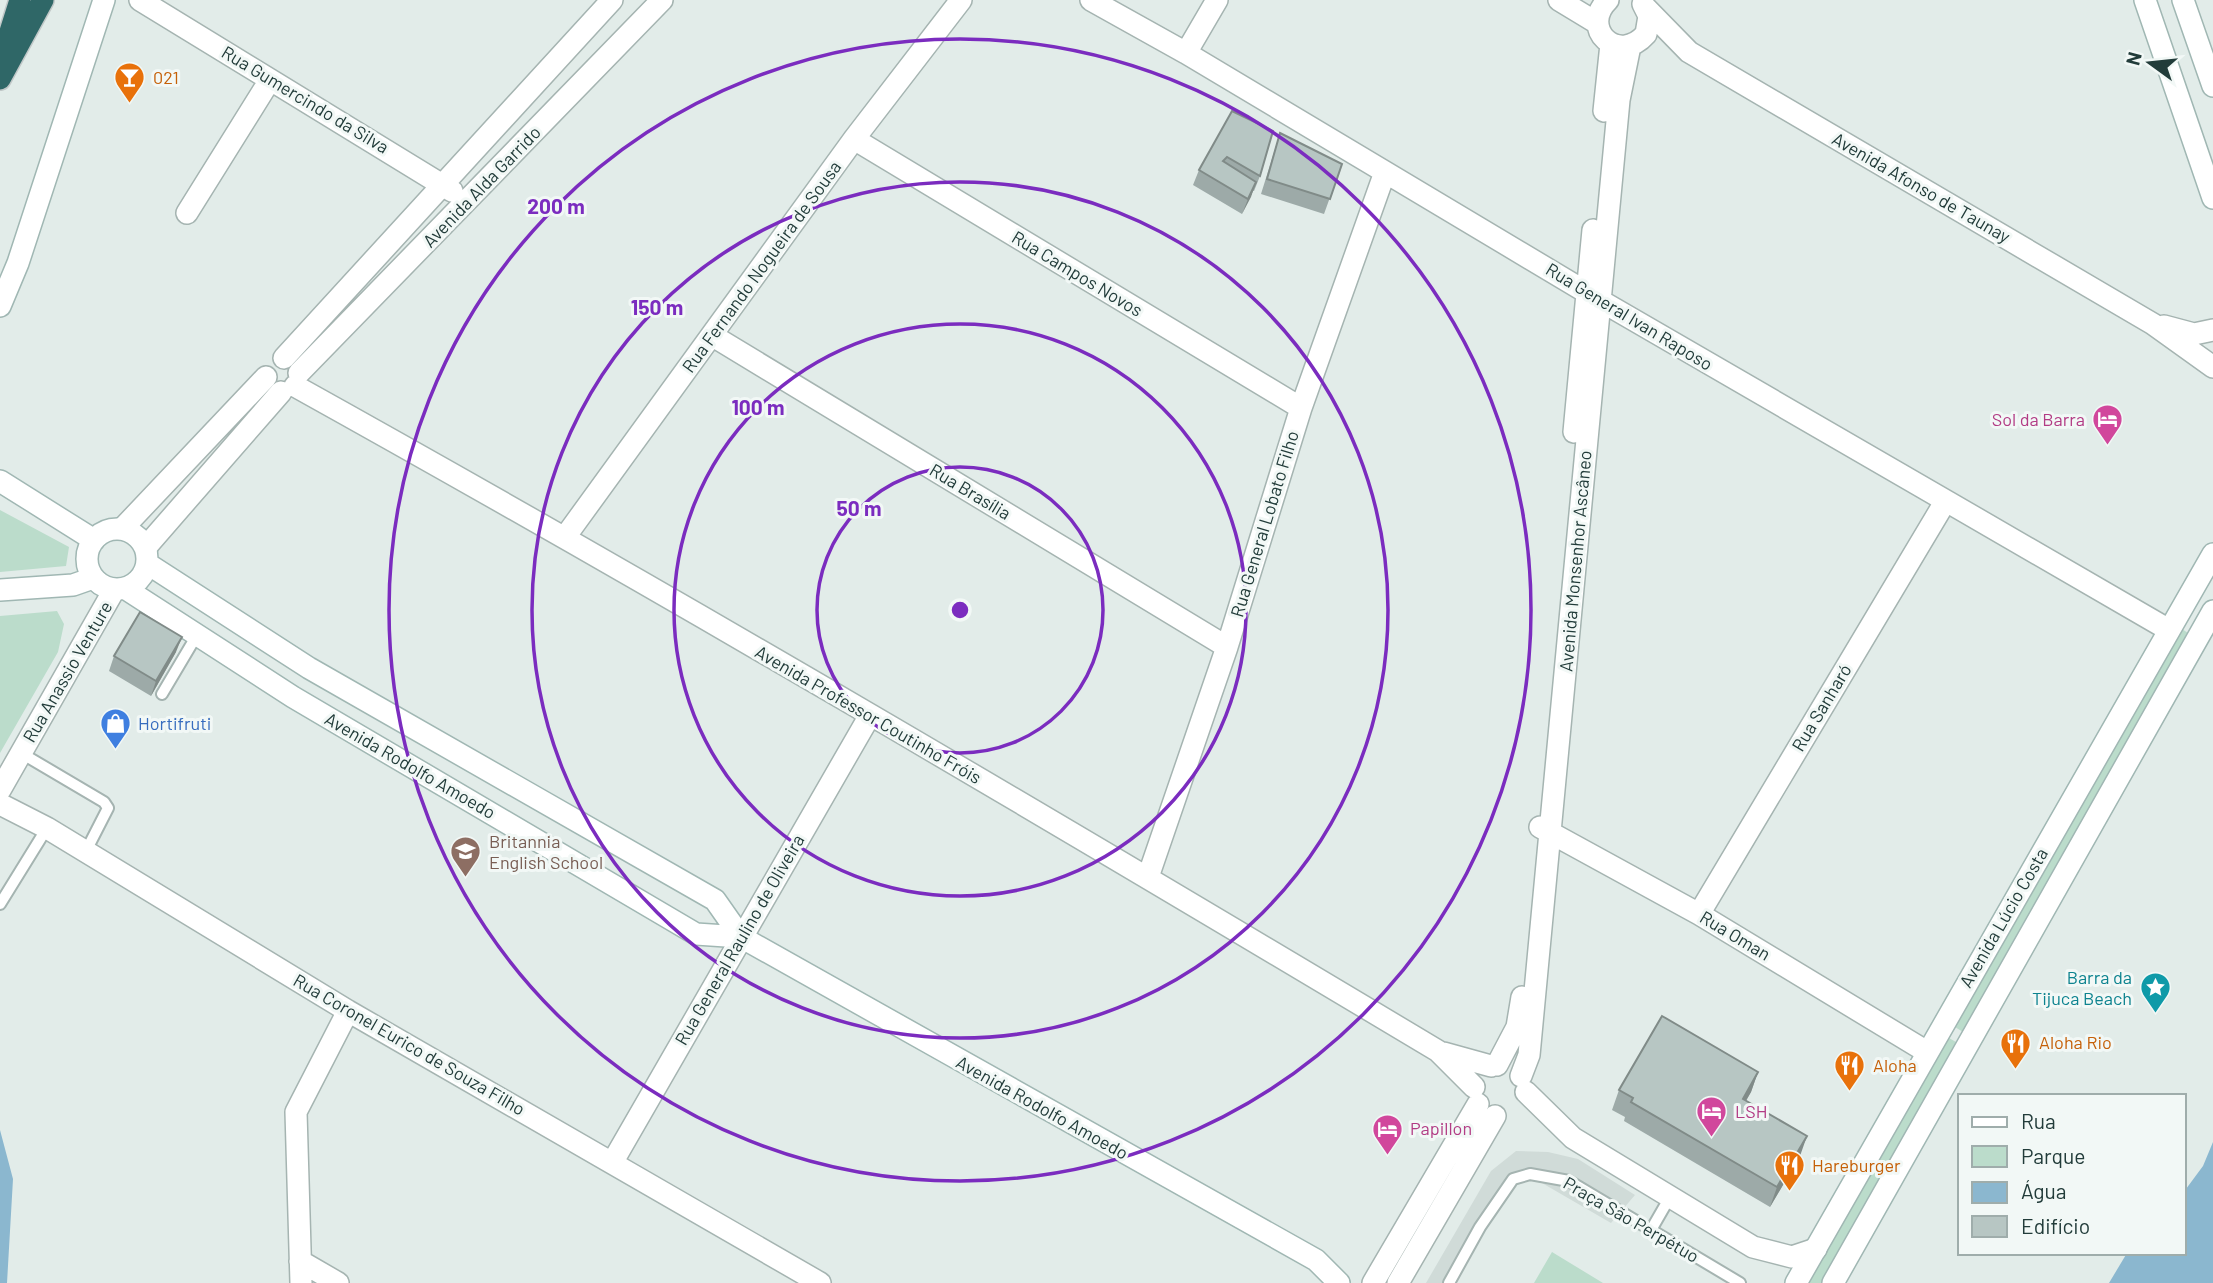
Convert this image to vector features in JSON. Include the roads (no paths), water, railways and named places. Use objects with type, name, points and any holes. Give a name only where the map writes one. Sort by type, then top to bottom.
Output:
[{"type":"highway","points":[[0,63],[20,0]]},
{"type":"highway","points":[[0,79],[43,0]]},
{"type":"street","points":[[0,306],[18,263],[104,0]]},
{"type":"street","name":"Rua Gumercindo da Silva","points":[[140,0],[469,202]]},
{"type":"street","name":"Avenida Alda Garrido","points":[[147,556],[285,377],[442,184],[612,0]]},
{"type":"street","name":"Avenida Alda Garrido","points":[[122,529],[469,202],[662,0]]},
{"type":"street","name":"Rua Fernando Nogueira de Sousa","points":[[565,537],[854,139],[961,0]]},
{"type":"street","name":"Rua General Ivan Raposo","points":[[1091,0],[1186,53],[1594,297],[2169,630]]},
{"type":"street","points":[[1186,53],[1217,0]]},
{"type":"street","points":[[1559,0],[1597,23]]},
{"type":"street","points":[[1608,0],[1598,14],[1600,32],[1627,43]]},
{"type":"street","points":[[2145,0],[2213,198]]},
{"type":"street","points":[[2183,0],[2213,86]]},
{"type":"street","name":"Avenida Monsenhor Ascâneo","points":[[1523,1084],[1529,1055],[1545,830],[1594,297],[1627,43],[1649,25],[1642,4]]},
{"type":"street","name":"Avenida Afonso de Taunay","points":[[1642,4],[1689,52],[2153,324],[2213,367]]},
{"type":"street","name":"Avenida Afonso de Taunay","points":[[1627,43],[1689,52]]},
{"type":"street","points":[[187,213],[270,80]]},
{"type":"street","name":"Rua Campos Novos","points":[[854,139],[1301,408]]},
{"type":"street","name":"Rua General Lobato Filho","points":[[1148,877],[1227,647],[1301,408],[1385,172]]},
{"type":"street","name":"Avenida Afonso de Taunay","points":[[2153,324],[2194,334],[2213,330]]},
{"type":"street","name":"Rua Brasília","points":[[713,336],[1227,647]]},
{"type":"street","name":"Avenida Professor Coutinho Fróis","points":[[285,377],[1148,877],[1438,1051],[1494,1066]]},
{"type":"street","points":[[0,481],[94,540]]},
{"type":"street","name":"Rua Sanharó","points":[[1699,914],[1945,502]]},
{"type":"street","points":[[0,590],[73,584],[93,578],[120,589],[136,584],[147,556],[140,538],[122,529],[102,533],[94,540],[87,559],[93,578]]},
{"type":"street","name":"Avenida Lúcio Costa","points":[[1796,1283],[2213,554]]},
{"type":"street","name":"Avenida Rodolfo Amoedo","points":[[147,556],[309,668],[715,900],[741,937]]},
{"type":"street","name":"Avenida Rodolfo Amoedo","points":[[120,589],[293,696],[696,934],[741,937],[1316,1260],[1339,1283]]},
{"type":"street","name":"Rua Anassio Venture","points":[[0,790],[120,589]]},
{"type":"street","name":"Avenida Lúcio Costa","points":[[1833,1283],[2213,611]]},
{"type":"street","points":[[293,696],[309,668]]},
{"type":"street","name":"Rua General Raulino de Oliveira","points":[[612,1163],[869,717]]},
{"type":"street","name":"Rua Coronel Eurico de Souza Filho","points":[[0,804],[86,851],[348,1011],[820,1283]]},
{"type":"street","name":"Avenida Monsenhor Ascâneo","points":[[1494,1066],[1517,1027],[1545,830]]},
{"type":"street","name":"Rua Oman","points":[[1545,830],[1699,914],[1927,1052]]},
{"type":"street","points":[[301,1283],[296,1112],[348,1011]]},
{"type":"street","name":"Avenida Professor Coutinho Fróis","points":[[1438,1051],[1483,1102]]},
{"type":"street","points":[[1398,1283],[1483,1102],[1480,1074],[1494,1066],[1511,1068],[1573,1138],[1753,1247],[1792,1257],[1816,1249]]},
{"type":"street","points":[[1483,1102],[1513,1113],[1524,1100],[1523,1084]]},
{"type":"street","points":[[1373,1283],[1483,1102]]},
{"type":"street","points":[[300,1261],[338,1283]]},
{"type":"lane","points":[[162,694],[197,635]]},
{"type":"lane","points":[[21,753],[104,802],[108,808],[86,851]]},
{"type":"lane","points":[[0,904],[47,828]]},
{"type":"lane","name":"Praça São Perpétuo","points":[[1449,1283],[1480,1227],[1513,1179],[1530,1174],[1569,1181],[1740,1283]]},
{"type":"lane","points":[[1651,1230],[1670,1197]]},
{"type":"water","points":[[0,1130],[13,1179],[7,1283],[0,1283]]},
{"type":"water","points":[[2213,1142],[2213,1283],[2109,1283],[2126,1255],[2185,1255],[2185,1190],[2203,1166]]},
{"type":"place","name":"021","points":[[130,105]]},
{"type":"place","name":"Sol da Barra","points":[[2108,447]]},
{"type":"place","name":"Hortifruti","points":[[115,751]]},
{"type":"place","name":"Britannia English School","points":[[466,879]]},
{"type":"place","name":"Barra da Tijuca Beach","points":[[2155,1015]]},
{"type":"place","name":"Aloha Rio","points":[[2016,1070]]},
{"type":"place","name":"Aloha","points":[[1850,1093]]},
{"type":"place","name":"LSH","points":[[1712,1139]]},
{"type":"place","name":"Papillon","points":[[1387,1156]]},
{"type":"place","name":"Hareburger","points":[[1789,1193]]}]
